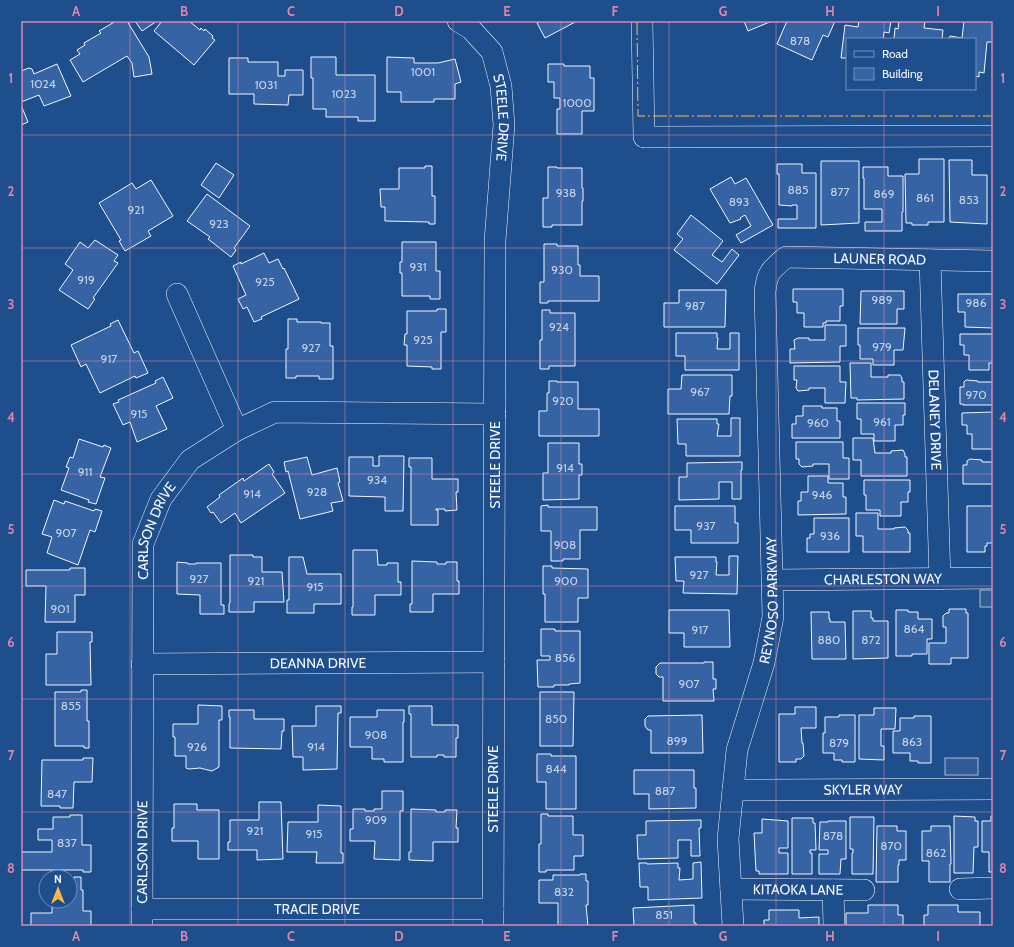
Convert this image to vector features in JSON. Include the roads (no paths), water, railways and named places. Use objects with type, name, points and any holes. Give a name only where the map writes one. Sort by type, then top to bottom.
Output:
[{"type":"street","name":"STEELE DRIVE","points":[[458,21],[471,29],[492,52],[501,86],[504,125],[495,240],[492,917]]},
{"type":"street","points":[[642,21],[644,137],[993,136]]},
{"type":"street","name":"LAUNER ROAD","points":[[771,270],[786,258],[993,261]]},
{"type":"street","name":"DELANEY DRIVE","points":[[930,260],[940,579]]},
{"type":"street","name":"REYNOSO PARKWAY","points":[[734,926],[728,839],[737,750],[764,663],[773,618],[765,292],[766,279],[771,270]]},
{"type":"street","points":[[177,294],[237,430]]},
{"type":"street","name":"CARLSON DRIVE","points":[[142,917],[143,544],[161,499],[190,460],[237,430],[275,412],[495,414]]},
{"type":"street","name":"CHARLESTON WAY","points":[[772,580],[993,578]]},
{"type":"street","name":"DEANNA DRIVE","points":[[142,664],[494,662]]},
{"type":"street","name":"SKYLER WAY","points":[[733,790],[993,789]]},
{"type":"street","points":[[960,888],[993,888]]},
{"type":"street","name":"KITAOKA LANE","points":[[731,889],[864,890]]},
{"type":"street","points":[[833,890],[834,926]]},
{"type":"street","name":"TRACIE DRIVE","points":[[142,917],[492,917]]}]
